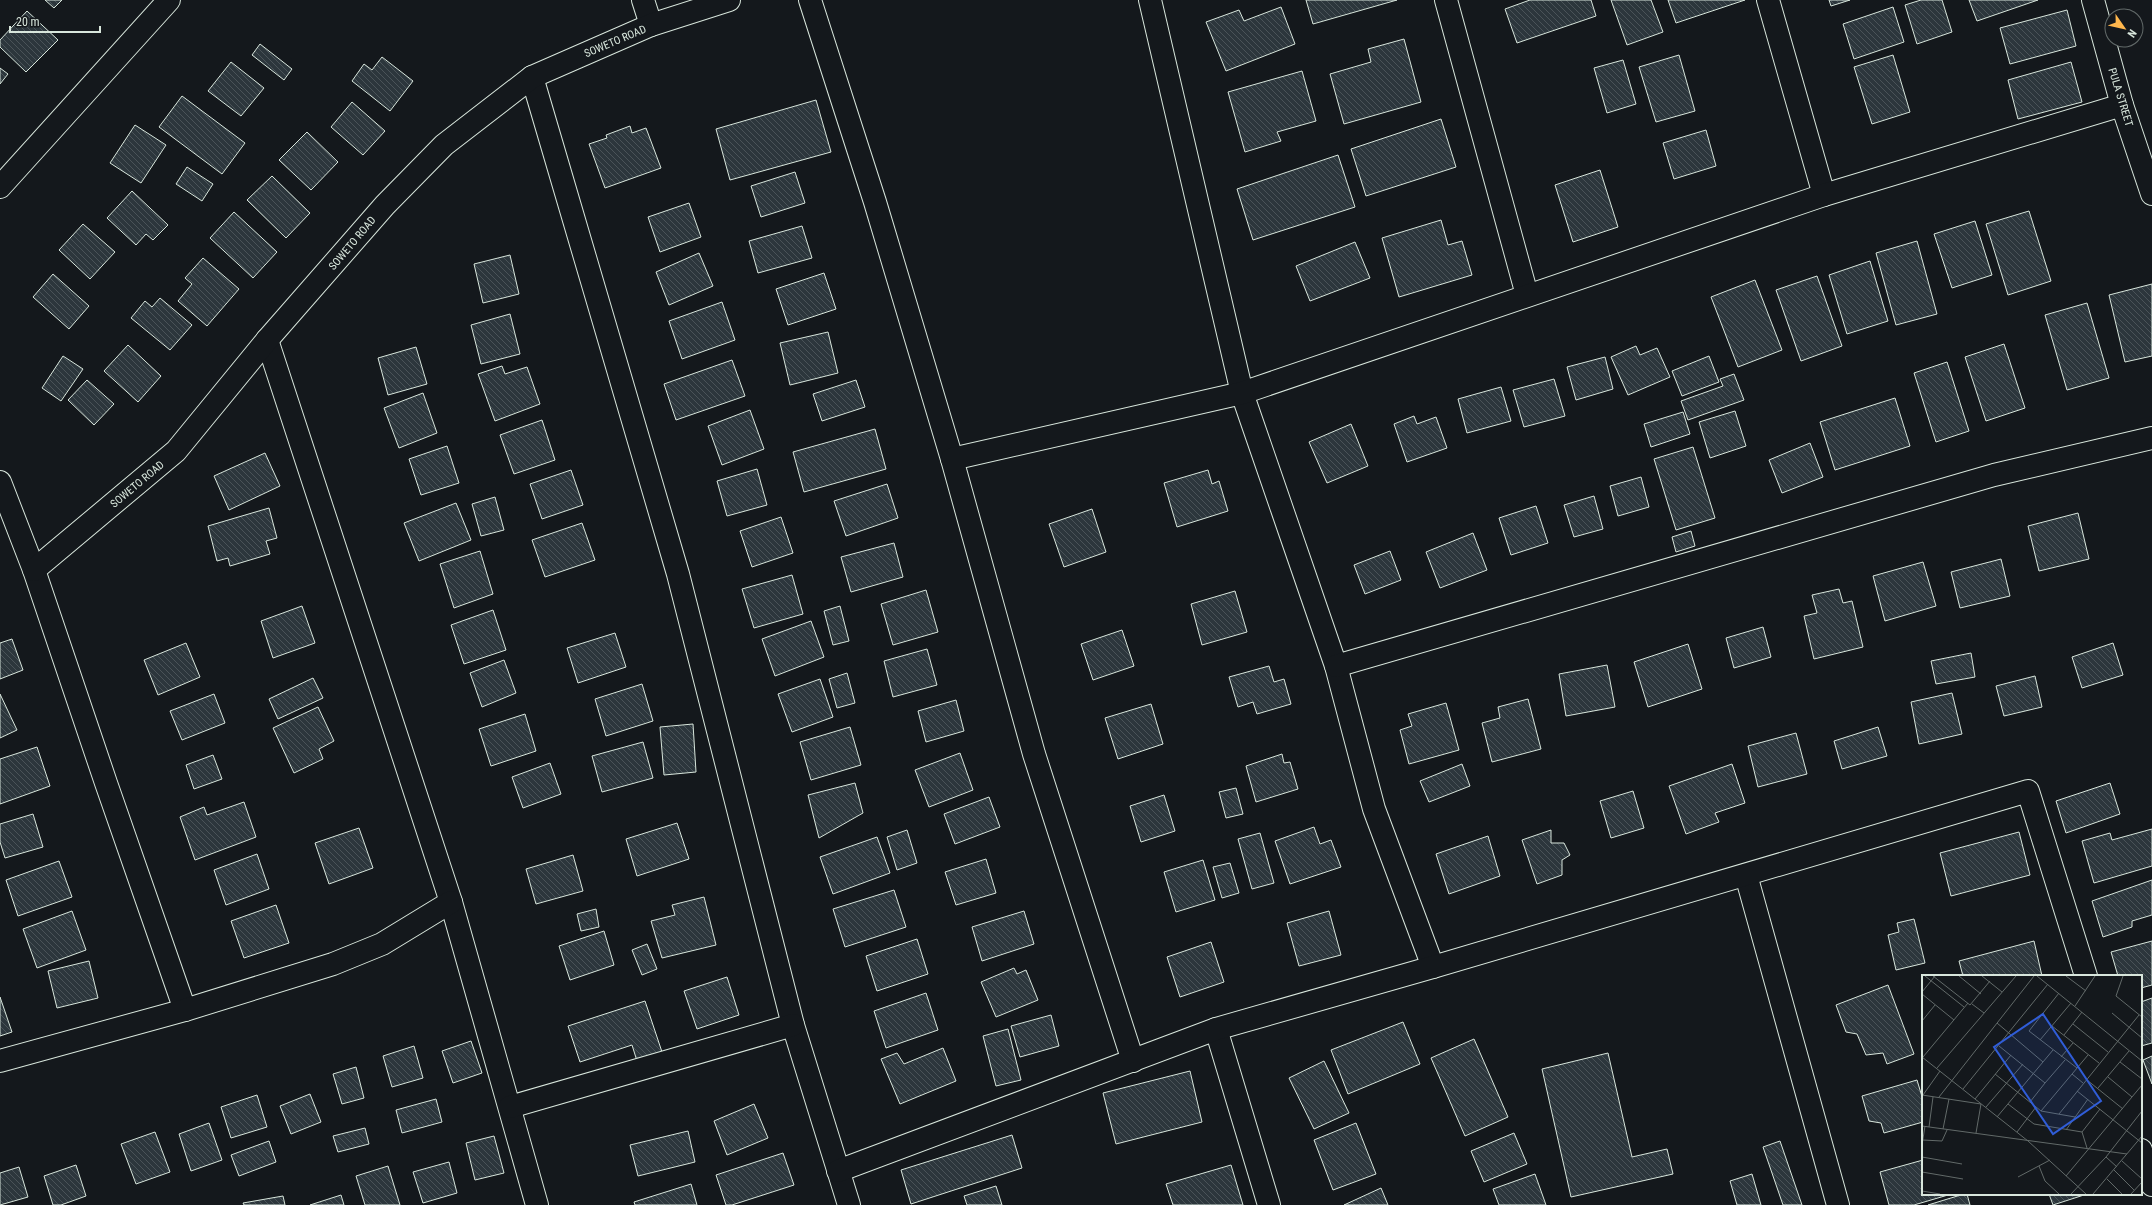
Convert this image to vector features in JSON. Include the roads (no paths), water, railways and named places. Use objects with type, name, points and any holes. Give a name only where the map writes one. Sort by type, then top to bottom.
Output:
[{"type":"street","points":[[0,187],[169,0]]},
{"type":"street","points":[[643,0],[651,25]]},
{"type":"street","name":"SOWETO ROAD","points":[[34,570],[176,451],[267,340],[385,204],[444,145],[532,76],[651,25],[729,0]]},
{"type":"street","points":[[810,0],[875,202],[952,459],[1034,754],[1133,1062]]},
{"type":"street","points":[[1150,0],[1242,393],[1336,666],[1374,809],[1433,968]]},
{"type":"street","points":[[1446,0],[1527,295]]},
{"type":"street","points":[[1768,0],[1824,195]]},
{"type":"street","name":"PULA STREET","points":[[2093,0],[2122,105],[2152,194]]},
{"type":"street","points":[[532,76],[678,574],[793,1025],[849,1205]]},
{"type":"street","points":[[952,459],[1242,393],[1824,195],[2122,105]]},
{"type":"street","points":[[267,340],[451,902],[537,1205]]},
{"type":"street","points":[[1336,666],[1994,475],[2152,438]]},
{"type":"street","points":[[0,482],[34,570],[185,1010]]},
{"type":"street","points":[[838,1171],[1133,1062],[1216,1029],[1433,968],[2028,791],[2086,975]]},
{"type":"street","points":[[1746,875],[1838,1205]]},
{"type":"street","points":[[0,1061],[185,1010],[340,961],[382,944],[451,902]]},
{"type":"street","points":[[510,1107],[793,1025]]},
{"type":"street","points":[[1216,1029],[1269,1205]]},
{"type":"street","points":[[2142,1153],[2152,1185]]}]
